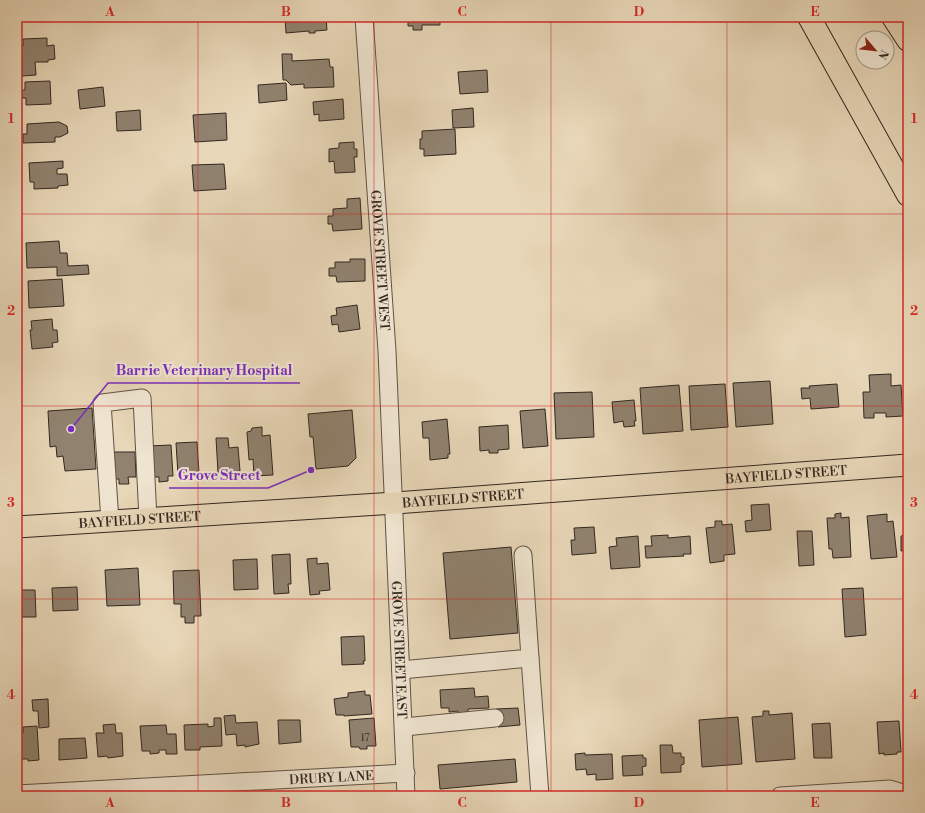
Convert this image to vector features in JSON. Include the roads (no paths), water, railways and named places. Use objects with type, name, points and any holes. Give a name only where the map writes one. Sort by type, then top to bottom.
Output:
[{"type":"highway","points":[[809,17],[908,195]]},
{"type":"highway","points":[[893,17],[908,40]]},
{"type":"main road","name":"BAYFIELD STREET","points":[[17,527],[395,503],[908,465]]},
{"type":"street","name":"GROVE STREET WEST","points":[[364,17],[387,351],[395,503]]},
{"type":"street","points":[[110,521],[102,403],[142,398],[148,519]]},
{"type":"street","name":"GROVE STREET EAST","points":[[395,503],[406,796]]},
{"type":"street","points":[[523,555],[540,796]]},
{"type":"street","points":[[402,670],[530,658]]},
{"type":"street","points":[[404,727],[495,718]]},
{"type":"street","name":"DRURY LANE","points":[[17,794],[406,773]]},
{"type":"street","points":[[780,796],[890,789],[903,793],[907,796]]},
{"type":"place","name":"Barrie Veterinary Hospital","points":[[71,429]]},
{"type":"place","name":"Grove Street","points":[[311,470]]}]
